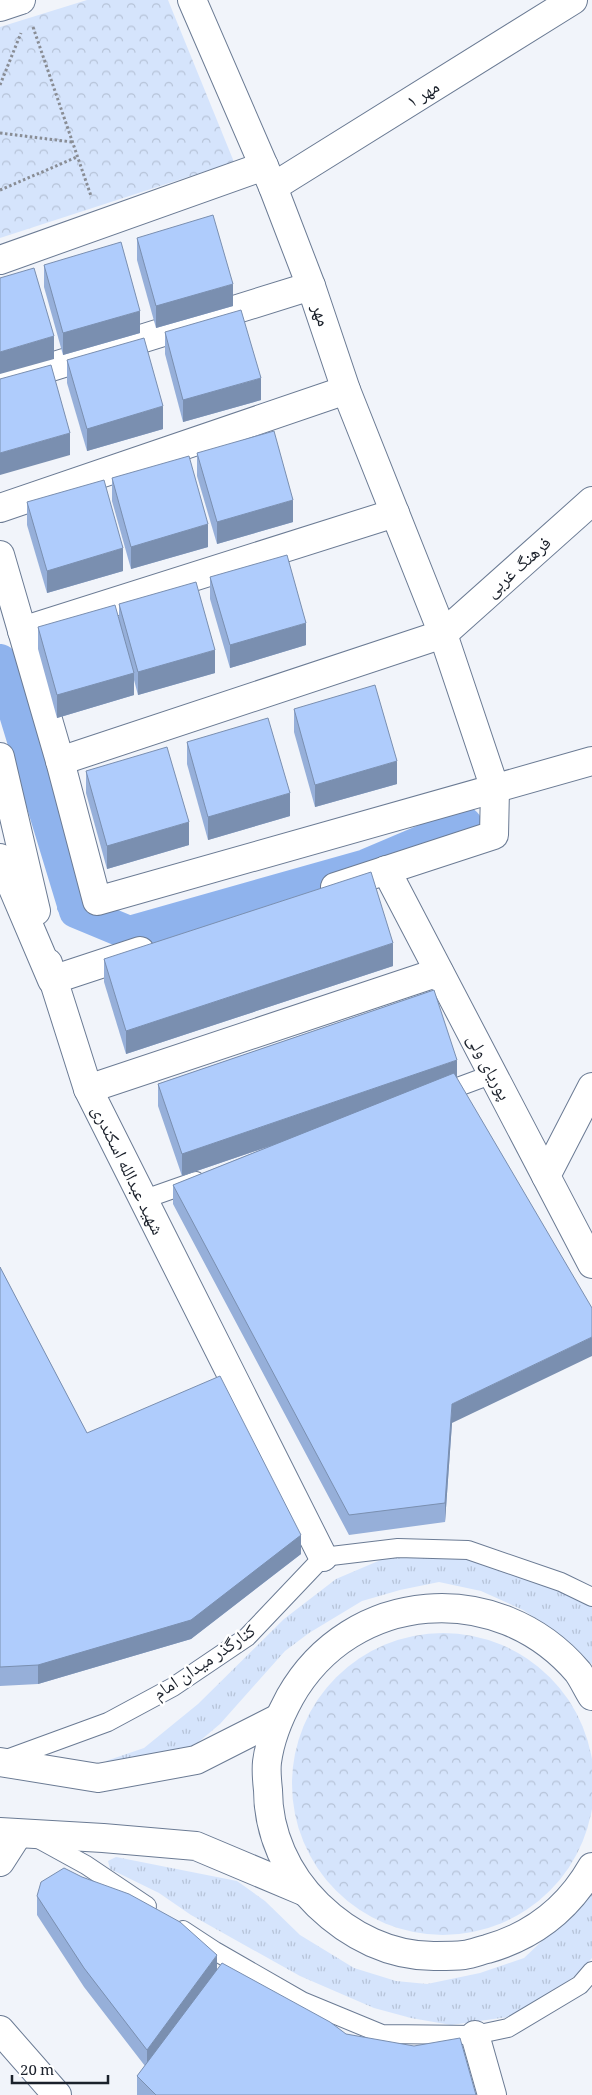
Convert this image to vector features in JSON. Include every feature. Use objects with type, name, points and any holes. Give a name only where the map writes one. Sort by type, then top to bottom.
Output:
[{"type":"street","name":"مهر","points":[[192,0],[268,177],[311,286],[346,390],[443,634],[495,789],[494,835],[386,870]]},
{"type":"street","name":"مهر ۱","points":[[0,260],[101,225],[268,177],[572,0]]},
{"type":"street","points":[[0,7],[25,9]]},
{"type":"street","points":[[0,383],[311,286]]},
{"type":"street","points":[[0,508],[346,390]]},
{"type":"street","name":"فرهنگ غربی","points":[[443,634],[592,501]]},
{"type":"street","points":[[22,631],[395,513]]},
{"type":"street","points":[[0,555],[60,761],[96,901],[592,760]]},
{"type":"street","points":[[60,761],[443,634]]},
{"type":"street","name":"شهید عبدالله اسکندری","points":[[0,757],[52,980],[88,1089],[142,1200],[323,1557]]},
{"type":"street","points":[[0,858],[52,980],[164,944]]},
{"type":"street","points":[[312,895],[386,870]]},
{"type":"street","name":"پوریای ولی","points":[[386,870],[592,1264]]},
{"type":"street","points":[[88,1089],[439,972]]},
{"type":"street","points":[[546,1176],[592,1087]]},
{"type":"street","points":[[592,1696],[578,1673],[546,1641],[506,1619],[462,1608],[416,1609],[372,1621],[333,1645],[301,1678],[278,1718],[267,1762],[268,1808],[280,1852],[303,1891],[336,1923],[376,1945],[420,1956],[466,1955],[510,1943],[549,1919],[581,1886],[592,1867]]},
{"type":"street","points":[[0,1762],[98,1778],[196,1760],[278,1718]]},
{"type":"street","points":[[0,1862],[16,1834],[103,1838],[196,1846],[303,1891]]},
{"type":"street","points":[[0,2030],[57,2095]]},
{"type":"street","points":[[475,2035],[492,2095]]},
{"type":"lane","points":[[419,1101],[493,1074]]},
{"type":"lane","points":[[142,1200],[216,1173]]},
{"type":"lane","points":[[323,1557],[398,1548],[468,1550],[561,1582],[592,1597]]},
{"type":"lane","name":"کنارگذر میدان امام","points":[[0,1762],[108,1722],[173,1687],[247,1637],[323,1557]]},
{"type":"lane","points":[[16,1834],[86,1865],[215,1951],[302,2001],[382,2034],[475,2035],[508,2028],[580,1985],[592,1971]]},
{"type":"path","points":[[25,9],[101,225]]},
{"type":"path","points":[[0,85],[23,27]]},
{"type":"path","points":[[0,132],[72,142]]},
{"type":"path","points":[[0,190],[77,157]]},
{"type":"green space","points":[[87,0],[168,0],[234,162],[0,238],[0,27]]},
{"type":"green space","points":[[390,1556],[467,1558],[521,1575],[592,1604],[592,1664],[581,1658],[555,1631],[523,1610],[481,1591],[439,1582],[400,1590],[362,1601],[309,1633],[285,1651],[220,1724],[183,1755],[112,1768],[106,1761],[144,1748],[198,1704],[284,1619],[336,1579]]},
{"type":"green space","points":[[443,1633],[472,1636],[501,1645],[527,1659],[550,1677],[568,1700],[582,1726],[591,1755],[594,1784],[591,1813],[582,1842],[568,1868],[550,1891],[527,1909],[501,1923],[472,1932],[443,1935],[414,1932],[385,1923],[359,1909],[336,1891],[318,1868],[304,1842],[295,1813],[292,1784],[295,1755],[304,1726],[318,1700],[336,1677],[359,1659],[385,1645],[414,1636]]},
{"type":"green space","points":[[116,1857],[237,1881],[265,1901],[300,1935],[354,1968],[396,1981],[427,1984],[480,1973],[524,1958],[560,1924],[592,1888],[592,1958],[575,1976],[544,1997],[508,2017],[451,2025],[411,2018],[374,2008],[300,1976],[191,1915],[159,1893],[110,1869],[108,1861]]},
{"type":"building","points":[[213,215],[233,284],[156,306],[137,238]]},
{"type":"building","points":[[121,242],[140,311],[63,333],[44,265]]},
{"type":"building","points":[[34,268],[54,336],[0,352],[0,278]]},
{"type":"building","points":[[241,310],[261,378],[183,400],[165,332]]},
{"type":"building","points":[[144,338],[163,406],[87,429],[67,360]]},
{"type":"building","points":[[51,365],[70,433],[0,453],[0,379]]},
{"type":"building","points":[[274,431],[293,500],[217,522],[197,453]]},
{"type":"building","points":[[189,456],[208,524],[131,547],[112,478]]},
{"type":"building","points":[[104,480],[123,548],[47,571],[27,502]]},
{"type":"building","points":[[287,555],[306,623],[230,645],[210,577]]},
{"type":"building","points":[[196,582],[215,650],[138,672],[119,604]]},
{"type":"building","points":[[115,605],[134,673],[57,695],[38,627]]},
{"type":"building","points":[[375,685],[397,761],[315,785],[294,709]]},
{"type":"building","points":[[268,718],[290,793],[208,817],[187,742]]},
{"type":"building","points":[[167,747],[189,822],[107,846],[86,771]]},
{"type":"building","points":[[371,872],[393,943],[126,1031],[104,959]]},
{"type":"building","points":[[434,990],[457,1060],[182,1154],[158,1084]]},
{"type":"building","points":[[454,1073],[592,1308],[592,1337],[452,1404],[445,1503],[349,1515],[173,1185]]},
{"type":"building","points":[[0,1267],[87,1433],[220,1376],[301,1535],[191,1620],[38,1665],[0,1667]]},
{"type":"building","points":[[64,1868],[82,1877],[129,1894],[180,1922],[217,1955],[147,2050],[84,1968],[37,1896],[41,1882]]},
{"type":"building","points":[[222,1963],[330,2022],[346,2034],[414,2046],[460,2038],[476,2095],[156,2095],[137,2076]]},
{"type":"waterway","points":[[0,661],[76,911],[129,933],[366,866],[465,824]]},
{"type":"waterway","points":[[62,908],[76,911]]}]
